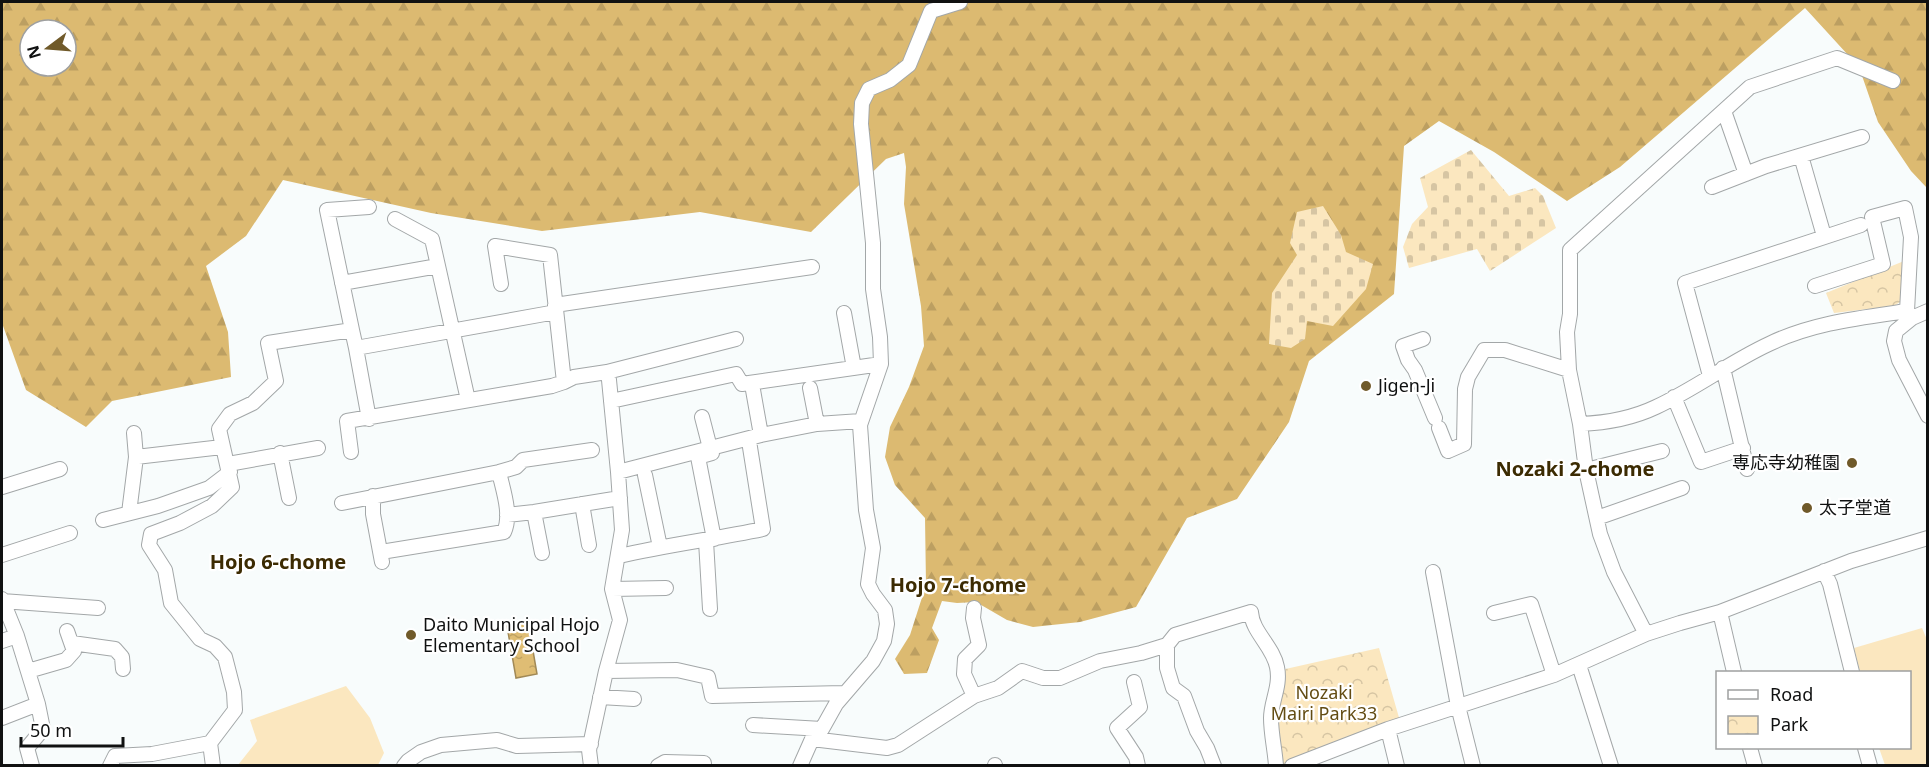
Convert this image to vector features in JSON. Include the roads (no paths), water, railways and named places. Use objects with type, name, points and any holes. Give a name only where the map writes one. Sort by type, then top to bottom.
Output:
[{"type":"street","points":[[855,421],[881,364],[880,337],[873,289],[873,243],[861,124],[862,103],[869,89],[891,80],[909,65],[931,11],[960,2]]},
{"type":"street","points":[[1646,634],[1614,572],[1600,534],[1586,470],[1569,370],[1566,332],[1570,314],[1570,250],[1750,87],[1837,58],[1893,81]]},
{"type":"street","points":[[1724,111],[1746,174]]},
{"type":"street","points":[[1712,187],[1862,137]]},
{"type":"street","points":[[1801,156],[1824,236]]},
{"type":"street","points":[[369,207],[327,210],[369,419]]},
{"type":"street","points":[[1815,286],[1883,264],[1872,218],[1905,208],[1911,237],[1910,315],[1896,331],[1894,341],[1899,360],[1928,416]]},
{"type":"street","points":[[395,219],[432,239],[468,400]]},
{"type":"street","points":[[1710,376],[1685,283],[1861,225]]},
{"type":"street","points":[[501,284],[495,246],[550,255],[564,382]]},
{"type":"street","points":[[342,283],[438,266]]},
{"type":"street","points":[[356,348],[555,309],[812,267]]},
{"type":"street","points":[[1580,424],[1633,416],[1656,407],[1771,342],[1826,323],[1910,315],[1928,311]]},
{"type":"street","points":[[844,313],[854,368]]},
{"type":"street","points":[[110,765],[115,756],[152,754],[210,743],[235,710],[234,692],[225,657],[216,646],[200,639],[171,603],[165,570],[149,545],[151,534],[180,523],[212,506],[232,487],[219,429],[230,414],[253,403],[276,381],[268,343],[352,330]]},
{"type":"street","points":[[351,452],[347,421],[552,386],[574,377],[606,372],[736,339]]},
{"type":"street","points":[[1423,339],[1402,346],[1415,370],[1448,451],[1464,444],[1465,389],[1468,377],[1484,350],[1505,350],[1569,370]]},
{"type":"street","points":[[611,401],[736,374],[742,384],[881,364]]},
{"type":"street","points":[[1723,368],[1748,469]]},
{"type":"street","points":[[591,765],[589,750],[620,620],[612,589],[622,530],[611,401],[606,372]]},
{"type":"street","points":[[810,388],[817,424]]},
{"type":"street","points":[[619,556],[763,529],[753,390]]},
{"type":"street","points":[[1674,397],[1701,462],[1743,448]]},
{"type":"street","points":[[702,417],[710,448]]},
{"type":"street","points":[[710,609],[710,540],[698,457],[755,438],[855,421]]},
{"type":"street","points":[[618,472],[817,424],[855,421],[860,425],[866,510],[873,548],[868,584],[885,610],[888,624],[884,641],[873,661],[844,693],[827,717],[822,729],[812,739],[800,765]]},
{"type":"street","points":[[129,513],[136,458],[134,433]]},
{"type":"street","points":[[136,458],[222,447]]},
{"type":"street","points":[[103,520],[158,506],[209,488],[229,468],[280,453],[318,447]]},
{"type":"street","points":[[342,503],[499,472],[516,467],[524,460],[592,450]]},
{"type":"street","points":[[1586,470],[1662,451]]},
{"type":"street","points":[[280,453],[289,498]]},
{"type":"street","points":[[2,487],[60,469]]},
{"type":"street","points":[[373,496],[373,514],[382,557],[504,532],[508,524],[499,472]]},
{"type":"street","points":[[645,475],[660,547]]},
{"type":"street","points":[[1597,518],[1682,488]]},
{"type":"street","points":[[507,515],[620,498]]},
{"type":"street","points":[[582,504],[589,545]]},
{"type":"street","points":[[534,512],[542,553]]},
{"type":"street","points":[[2,555],[70,533]]},
{"type":"street","points":[[1292,765],[1388,729],[1554,675],[1646,634],[1720,612],[1851,561],[1928,538]]},
{"type":"street","points":[[1824,571],[1830,584],[1852,671]]},
{"type":"street","points":[[1433,573],[1458,706],[1473,765]]},
{"type":"street","points":[[612,589],[666,588]]},
{"type":"street","points":[[32,765],[27,748],[43,729],[38,704],[17,636],[2,600],[99,608]]},
{"type":"street","points":[[1494,613],[1531,604],[1554,675]]},
{"type":"street","points":[[974,608],[973,618],[979,645],[965,659],[964,674],[974,696]]},
{"type":"street","points":[[812,739],[887,748],[898,745],[974,696],[998,688],[1022,671],[1043,678],[1060,678],[1100,661],[1167,645],[1175,635],[1251,612],[1252,622],[1268,645],[1277,667],[1278,688],[1271,716],[1276,765]]},
{"type":"street","points":[[1720,612],[1734,671]]},
{"type":"street","points":[[2,641],[17,636]]},
{"type":"street","points":[[28,671],[66,660],[74,651],[70,637],[115,649],[122,657],[123,669]]},
{"type":"street","points":[[1167,645],[1167,668],[1173,688],[1184,696],[1197,731],[1214,765]]},
{"type":"street","points":[[1579,665],[1611,765]]},
{"type":"street","points":[[606,671],[677,670],[708,677],[712,696],[844,693]]},
{"type":"street","points":[[1134,682],[1140,707],[1117,728],[1136,757],[1138,765]]},
{"type":"street","points":[[600,697],[634,699]]},
{"type":"street","points":[[2,718],[38,704]]},
{"type":"street","points":[[753,725],[822,729]]},
{"type":"street","points":[[1388,729],[1397,765]]},
{"type":"street","points":[[404,765],[421,752],[441,746],[497,740],[517,746],[591,744]]},
{"type":"street","points":[[210,743],[213,765]]},
{"type":"street","points":[[1751,749],[1755,765]]},
{"type":"street","points":[[1866,749],[1870,765]]},
{"type":"street","points":[[658,765],[665,762],[704,763]]},
{"type":"water","points":[[528,622],[537,674],[516,678],[507,626]]},
{"type":"place","name":"Jigen-Ji","points":[[1366,386]]},
{"type":"place","name":"専応寺幼稚園","points":[[1852,463]]},
{"type":"place","name":"太子堂道","points":[[1807,508]]},
{"type":"place","name":"Daito Municipal Hojo Elementary School","points":[[411,635]]},
{"type":"district","name":"Nozaki 2-chome","points":[[1575,469]]},
{"type":"district","name":"Hojo 6-chome","points":[[278,562]]},
{"type":"district","name":"Hojo 7-chome","points":[[958,585]]},
{"type":"park label","name":"Nozaki Mairi Park33","points":[[1324,703]]}]
